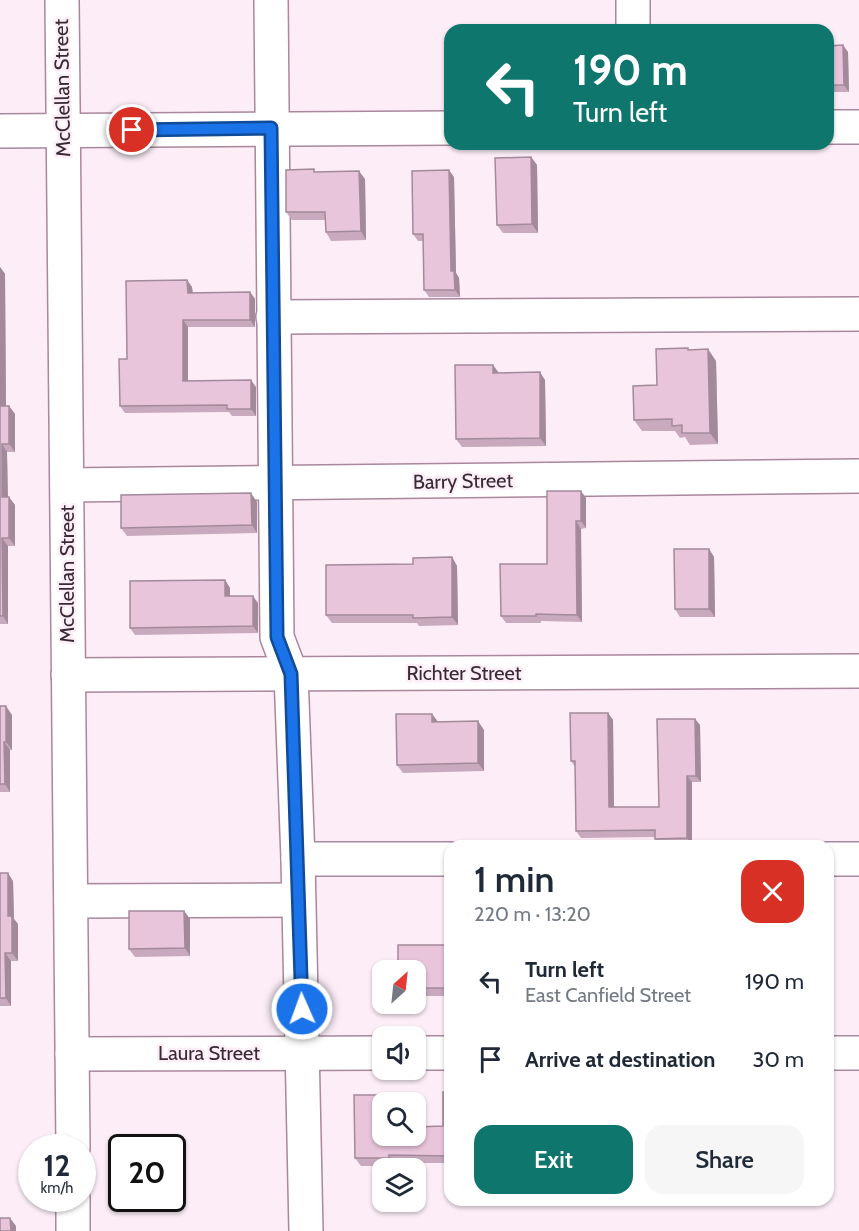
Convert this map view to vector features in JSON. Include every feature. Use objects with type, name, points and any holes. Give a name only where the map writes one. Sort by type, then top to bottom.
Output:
[{"type":"street","name":"McClellan Street","points":[[62,0],[73,1134]]},
{"type":"street","points":[[271,0],[277,637],[291,674],[298,859],[306,1231]]},
{"type":"street","points":[[633,0],[633,24]]},
{"type":"street","points":[[834,127],[859,127]]},
{"type":"street","points":[[0,131],[444,128]]},
{"type":"street","points":[[273,317],[859,314]]},
{"type":"street","name":"Barry Street","points":[[67,485],[859,476]]},
{"type":"street","name":"Richter Street","points":[[68,675],[859,671]]},
{"type":"street","points":[[298,859],[444,859]]},
{"type":"street","points":[[834,859],[859,859]]},
{"type":"street","points":[[70,901],[298,900]]},
{"type":"street","name":"Laura Street","points":[[72,1054],[372,1053]]},
{"type":"street","points":[[426,1053],[444,1053]]},
{"type":"street","points":[[834,1053],[859,1053]]},
{"type":"street","points":[[73,1212],[73,1231]]},
{"type":"building","points":[[843,45],[844,85],[834,85],[834,46]]},
{"type":"building","points":[[531,157],[532,224],[497,225],[495,158]]},
{"type":"building","points":[[314,169],[314,172],[359,171],[361,231],[326,232],[325,212],[286,212],[286,170]]},
{"type":"building","points":[[449,170],[451,271],[454,271],[455,290],[424,290],[423,234],[413,234],[412,171]]},
{"type":"building","points":[[187,280],[188,293],[250,292],[250,320],[183,320],[183,381],[251,380],[251,409],[227,409],[227,405],[120,406],[119,359],[127,359],[126,281]]},
{"type":"building","points":[[688,348],[688,350],[708,349],[710,433],[682,433],[682,425],[672,426],[672,419],[634,420],[633,386],[657,385],[656,349]]},
{"type":"building","points":[[455,365],[493,365],[493,373],[540,372],[540,438],[456,439]]},
{"type":"building","points":[[0,406],[9,406],[9,444],[2,444],[2,497],[9,497],[9,538],[2,538],[3,616],[0,616]]},
{"type":"building","points":[[547,491],[581,491],[581,521],[576,521],[577,615],[501,616],[500,564],[547,564]]},
{"type":"building","points":[[251,493],[252,525],[121,528],[121,495]]},
{"type":"building","points":[[674,549],[709,549],[709,609],[675,609]]},
{"type":"building","points":[[452,557],[452,617],[326,615],[326,565],[413,564],[413,558]]},
{"type":"building","points":[[225,580],[225,596],[253,596],[253,626],[130,628],[130,581]]},
{"type":"building","points":[[0,706],[6,706],[5,784],[0,784]]},
{"type":"building","points":[[570,713],[608,713],[609,807],[659,807],[657,719],[695,719],[696,776],[687,776],[687,838],[655,839],[655,830],[576,831],[575,761],[571,761]]},
{"type":"building","points":[[396,714],[432,714],[432,722],[478,721],[478,763],[397,765]]},
{"type":"building","points":[[0,873],[8,873],[8,916],[12,916],[12,953],[5,953],[6,998],[0,998]]},
{"type":"building","points":[[129,911],[184,911],[185,948],[129,949]]},
{"type":"building","points":[[398,945],[444,945],[444,988],[426,988],[426,960],[398,960]]},
{"type":"building","points":[[444,1092],[444,1156],[389,1155],[389,1158],[355,1158],[354,1095],[372,1095],[372,1146],[426,1146],[426,1127],[443,1126]]},
{"type":"building","points":[[0,1218],[10,1218],[11,1231],[0,1231]]},
{"type":"route","points":[[132,130],[271,128],[277,637],[291,674],[302,1009]]}]
